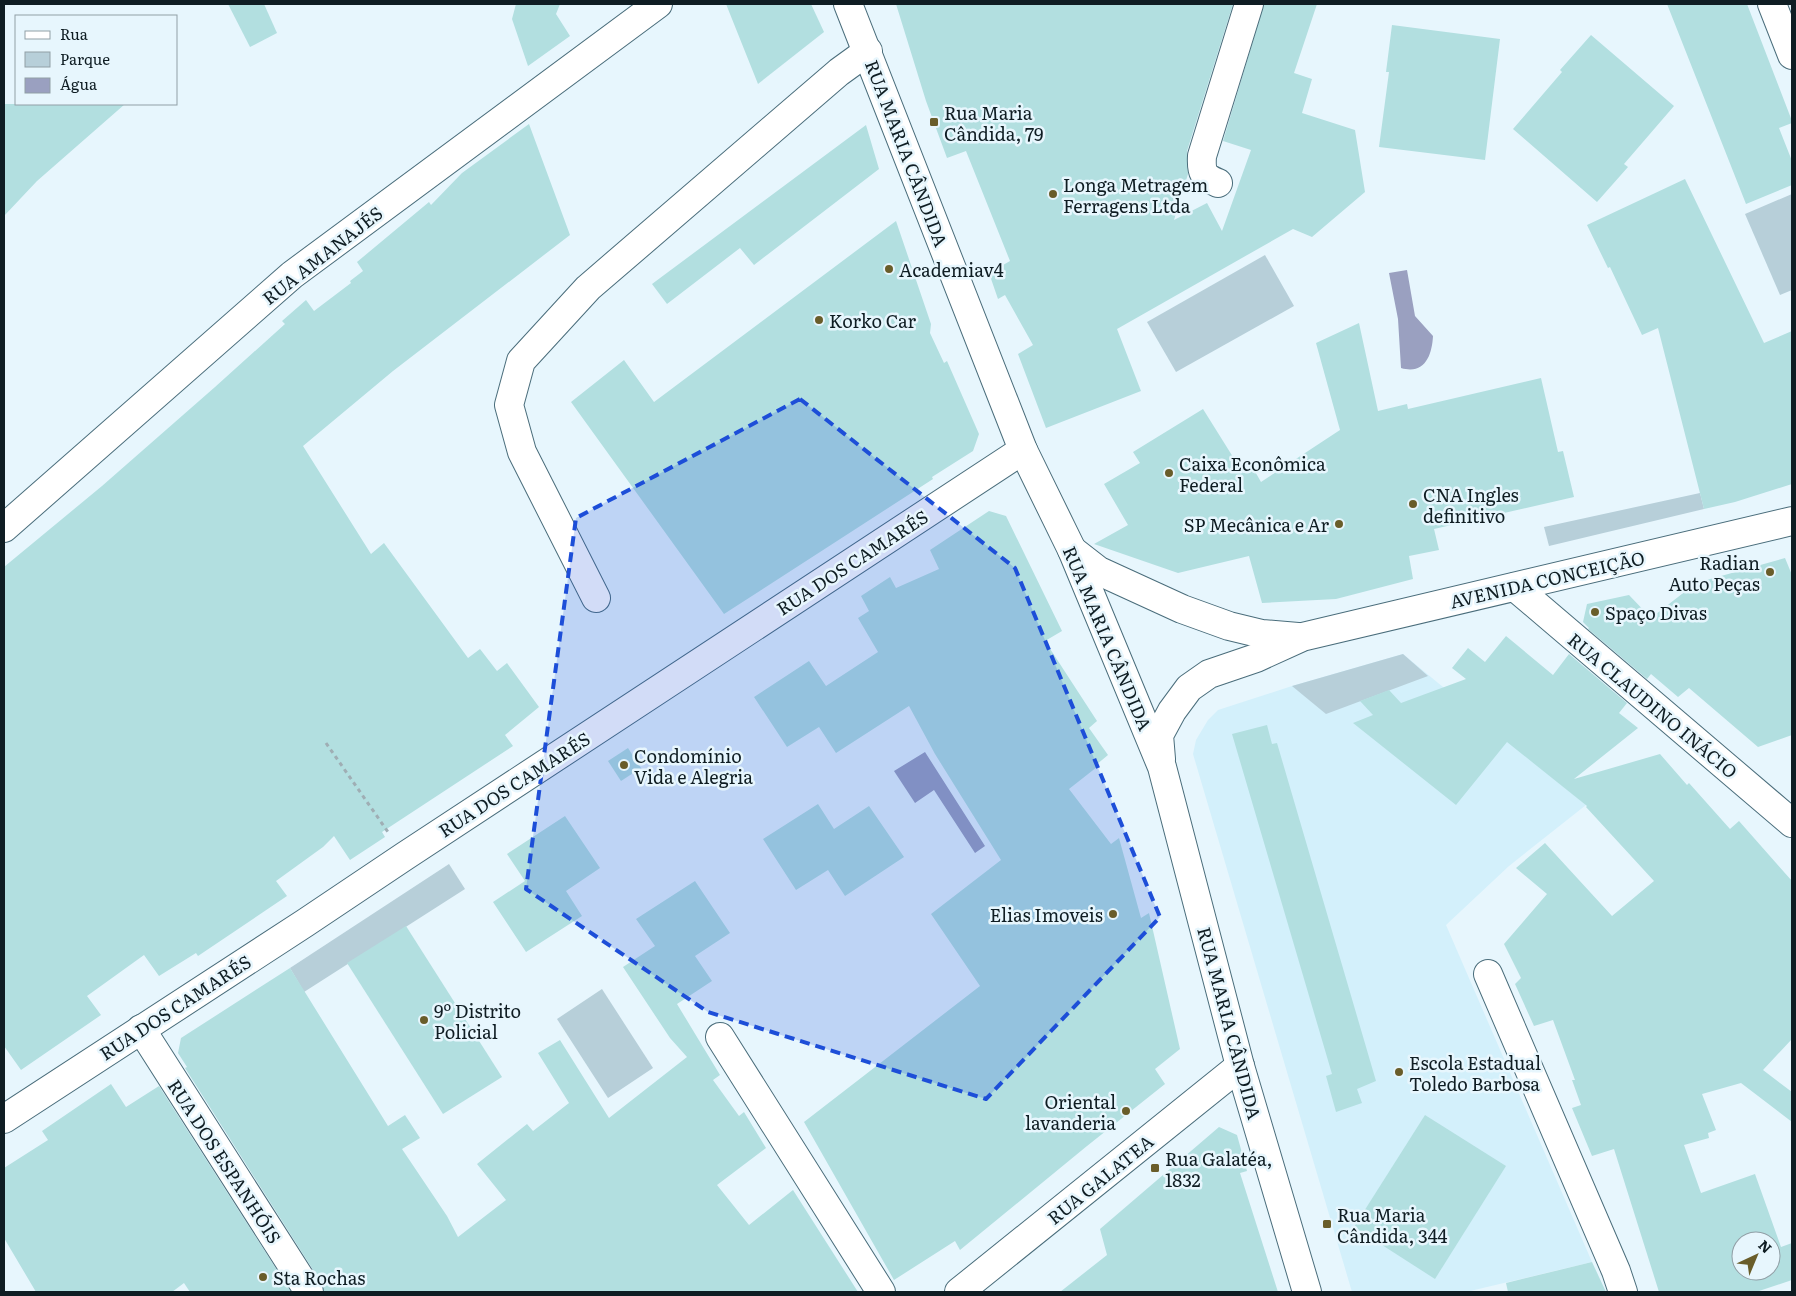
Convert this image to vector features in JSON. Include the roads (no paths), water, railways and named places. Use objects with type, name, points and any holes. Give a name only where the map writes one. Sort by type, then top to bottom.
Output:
[{"type":"street","name":"RUA AMANAJÉS","points":[[4,528],[292,275],[658,4]]},
{"type":"street","name":"RUA MARIA CÂNDIDA","points":[[848,4],[1023,450],[1072,550],[1162,767],[1240,1066],[1308,1292]]},
{"type":"street","points":[[1218,183],[1208,180],[1202,169],[1202,156],[1249,4]]},
{"type":"street","points":[[1772,4],[1792,55]]},
{"type":"street","points":[[596,598],[522,452],[510,405],[521,361],[588,288],[839,72],[868,51]]},
{"type":"street","name":"RUA DOS CAMARÉS","points":[[4,1119],[1023,450]]},
{"type":"street","name":"AVENIDA CONCEIÇÃO","points":[[1162,767],[1159,735],[1172,711],[1189,688],[1209,674],[1256,658],[1302,638],[1792,521]]},
{"type":"street","name":"AVENIDA CONCEIÇÃO","points":[[1072,550],[1099,571],[1182,609],[1229,626],[1262,634],[1302,638]]},
{"type":"street","name":"RUA CLAUDINO INÁCIO","points":[[1514,587],[1792,822]]},
{"type":"street","points":[[1488,974],[1616,1271],[1623,1292]]},
{"type":"street","name":"RUA DOS ESPANHÓIS","points":[[141,1029],[309,1292]]},
{"type":"street","points":[[720,1037],[881,1292]]},
{"type":"street","name":"RUA GALATEA","points":[[959,1292],[1240,1066]]},
{"type":"water","points":[[1407,270],[1415,316],[1433,336],[1431,350],[1426,362],[1416,369],[1401,368],[1398,319],[1389,273]]},
{"type":"water","points":[[925,752],[985,846],[975,853],[934,790],[915,803],[894,771]]},
{"type":"place","name":"Rua Maria Cândida, 79","points":[[934,122]]},
{"type":"place","name":"Longa Metragem Ferragens Ltda","points":[[1053,194]]},
{"type":"place","name":"Academiav4","points":[[889,269]]},
{"type":"place","name":"Korko Car","points":[[819,320]]},
{"type":"place","name":"Caixa Econômica Federal","points":[[1169,473]]},
{"type":"place","name":"CNA Ingles definitivo","points":[[1413,504]]},
{"type":"place","name":"SP Mecânica e Ar","points":[[1339,524]]},
{"type":"place","name":"Radian Auto Peças","points":[[1770,572]]},
{"type":"place","name":"Spaço Divas","points":[[1595,612]]},
{"type":"place","name":"Condomínio Vida e Alegria","points":[[624,765]]},
{"type":"place","name":"Elias Imoveis","points":[[1113,914]]},
{"type":"place","name":"9º Distrito Policial","points":[[424,1020]]},
{"type":"place","name":"Escola Estadual Toledo Barbosa","points":[[1399,1072]]},
{"type":"place","name":"Oriental lavanderia","points":[[1126,1111]]},
{"type":"place","name":"Rua Galatéa, 1832","points":[[1155,1168]]},
{"type":"place","name":"Rua Maria Cândida, 344","points":[[1327,1224]]},
{"type":"place","name":"Sta Rochas","points":[[263,1277]]}]
